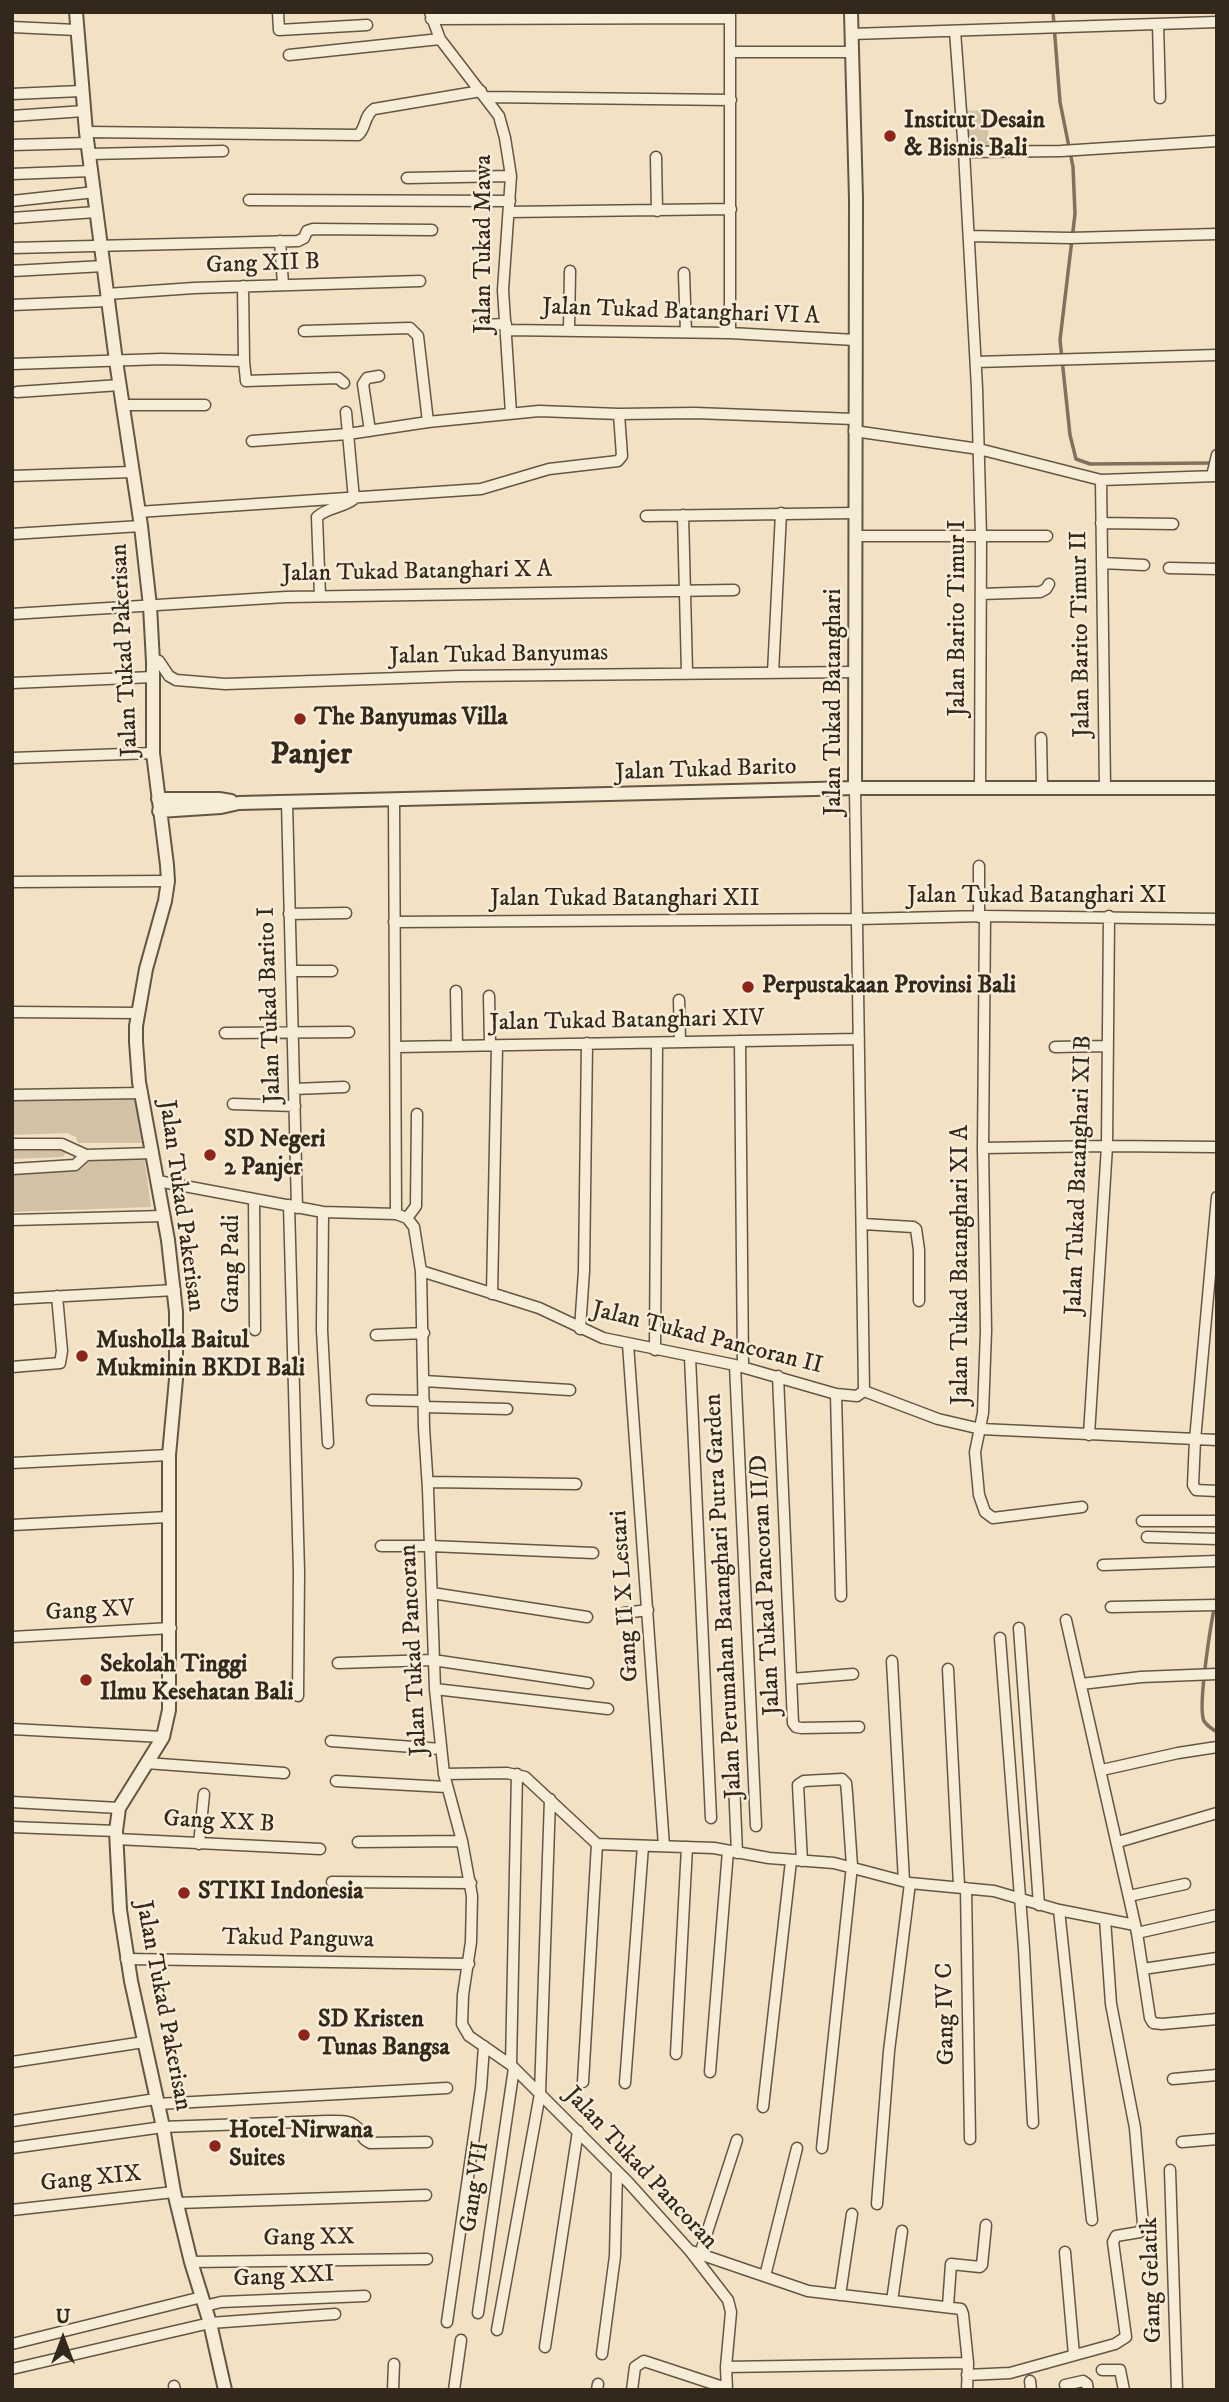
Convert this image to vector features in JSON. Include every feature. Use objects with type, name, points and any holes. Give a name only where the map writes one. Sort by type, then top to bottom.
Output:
[{"type":"street","name":"Jalan Tukad Pakerisan","points":[[76,12],[81,91],[96,212],[141,526],[153,659],[153,753],[168,881],[138,1013],[136,1060],[153,1153],[163,1181],[164,1216],[174,1290],[176,1379],[169,1455],[168,1517],[171,1628],[169,1710],[163,1737],[119,1808],[116,1835],[120,1910],[126,1959],[163,2127],[175,2197],[210,2323],[225,2390]]},
{"type":"street","points":[[278,12],[279,30],[367,25]]},
{"type":"street","name":"Jalan Tukad Batanghari","points":[[850,12],[856,199],[855,788],[864,1391]]},
{"type":"street","points":[[430,16],[730,15],[730,332]]},
{"type":"street","name":"Jalan Tukad Mawa","points":[[430,16],[440,39],[499,116],[505,138],[511,176],[503,272],[511,414]]},
{"type":"street","points":[[852,34],[1217,22]]},
{"type":"street","points":[[1158,24],[1160,98]]},
{"type":"street","points":[[12,27],[76,30]]},
{"type":"street","name":"Jalan Barito Timur I","points":[[955,31],[969,236],[979,449],[980,788]]},
{"type":"street","points":[[289,55],[440,39]]},
{"type":"street","points":[[731,52],[852,52]]},
{"type":"street","points":[[12,94],[81,91]]},
{"type":"street","points":[[12,145],[358,135],[373,109],[484,94],[731,100]]},
{"type":"street","points":[[12,116],[84,111]]},
{"type":"street","points":[[964,152],[1061,150],[1217,141]]},
{"type":"street","points":[[88,143],[223,151]]},
{"type":"street","points":[[656,157],[657,211]]},
{"type":"street","points":[[12,174],[92,171]]},
{"type":"street","points":[[407,178],[511,176]]},
{"type":"street","points":[[12,201],[94,192]]},
{"type":"street","points":[[249,201],[657,211],[731,209]]},
{"type":"street","points":[[12,218],[96,212]]},
{"type":"street","points":[[12,248],[301,240],[307,231],[313,229],[432,230]]},
{"type":"street","points":[[969,236],[1076,238],[1217,234]]},
{"type":"street","points":[[280,240],[283,284]]},
{"type":"street","points":[[12,271],[104,266]]},
{"type":"street","points":[[569,330],[570,271]]},
{"type":"street","points":[[684,273],[686,332]]},
{"type":"street","name":"Gang XII B","points":[[12,305],[108,298],[140,291],[420,281]]},
{"type":"street","points":[[243,286],[244,378],[249,382],[338,378],[344,383]]},
{"type":"street","name":"Jalan Tukad Batanghari VI A","points":[[479,325],[569,330],[730,332],[855,340]]},
{"type":"street","points":[[304,331],[414,330],[418,336],[428,422]]},
{"type":"street","points":[[976,362],[1217,355]]},
{"type":"street","points":[[12,364],[159,360],[244,362]]},
{"type":"street","points":[[370,432],[363,384],[368,378],[379,376]]},
{"type":"street","points":[[17,392],[120,385]]},
{"type":"street","points":[[123,405],[205,405]]},
{"type":"street","points":[[252,441],[370,432],[428,422],[539,411],[695,413],[854,425],[979,449],[1101,480],[1215,467]]},
{"type":"street","points":[[346,412],[354,499]]},
{"type":"street","points":[[138,512],[481,489],[549,469],[618,461],[622,456],[619,414]]},
{"type":"street","points":[[12,476],[132,472]]},
{"type":"street","name":"Jalan Barito Timur II","points":[[1101,480],[1105,788]]},
{"type":"street","points":[[320,596],[317,517],[354,499]]},
{"type":"street","points":[[773,673],[781,513]]},
{"type":"street","points":[[646,516],[854,513]]},
{"type":"street","points":[[683,515],[687,672]]},
{"type":"street","points":[[1101,523],[1173,524]]},
{"type":"street","points":[[12,534],[141,526]]},
{"type":"street","points":[[855,536],[1046,536]]},
{"type":"street","points":[[1102,563],[1144,565]]},
{"type":"street","points":[[1169,568],[1217,569]]},
{"type":"street","points":[[981,594],[1040,592],[1049,584]]},
{"type":"street","name":"Jalan Tukad Batanghari X A","points":[[12,614],[320,596],[734,590]]},
{"type":"street","name":"Jalan Tukad Banyumas","points":[[153,659],[159,661],[169,676],[176,680],[225,684],[459,676],[855,672]]},
{"type":"street","points":[[12,683],[153,677]]},
{"type":"street","points":[[1041,738],[1042,788]]},
{"type":"street","points":[[12,758],[153,753]]},
{"type":"street","name":"Jalan Tukad Barito","points":[[159,805],[221,807],[239,803],[855,788],[1217,788]]},
{"type":"street","name":"Jalan Tukad Pancoran","points":[[394,800],[396,1047],[402,1216],[414,1227],[421,1271],[435,1689],[443,1774],[471,1884],[472,1928],[462,2024],[469,2036],[512,2066],[695,2252],[730,2306],[727,2389]]},
{"type":"street","name":"Jalan Tukad Barito I","points":[[287,802],[295,1106],[293,1207],[299,1572],[298,1696]]},
{"type":"street","name":"Jalan Tukad Batanghari XI A","points":[[979,866],[982,916],[986,1331],[981,1429],[975,1452],[975,1468],[984,1509],[989,1517],[1010,1517],[1082,1507]]},
{"type":"street","points":[[12,882],[168,881]]},
{"type":"street","points":[[289,914],[346,913]]},
{"type":"street","name":"Jalan Tukad Batanghari XI","points":[[857,919],[982,916],[1217,919]]},
{"type":"street","name":"Jalan Tukad Batanghari XI B","points":[[1089,1435],[1107,1146],[1109,916]]},
{"type":"street","name":"Jalan Tukad Batanghari XII","points":[[394,922],[857,919]]},
{"type":"street","points":[[291,971],[332,971]]},
{"type":"street","points":[[456,991],[457,1046]]},
{"type":"street","points":[[489,996],[493,1045],[492,1294]]},
{"type":"street","points":[[679,1000],[680,1042]]},
{"type":"street","points":[[12,1012],[138,1013]]},
{"type":"street","points":[[225,1033],[349,1032]]},
{"type":"street","name":"Jalan Tukad Batanghari XIV","points":[[396,1047],[859,1039]]},
{"type":"street","points":[[739,1366],[740,1041]]},
{"type":"street","points":[[580,1329],[586,1202],[587,1043]]},
{"type":"street","points":[[655,1350],[657,1043]]},
{"type":"street","points":[[1055,1047],[1107,1046]]},
{"type":"street","points":[[294,1089],[344,1087]]},
{"type":"street","points":[[12,1095],[142,1093]]},
{"type":"street","points":[[233,1104],[295,1106]]},
{"type":"street","points":[[163,1181],[323,1212],[402,1216],[416,1206],[417,1114]]},
{"type":"street","points":[[12,1144],[62,1143],[86,1155],[153,1153]]},
{"type":"street","points":[[983,1148],[1217,1147]]},
{"type":"street","points":[[12,1169],[75,1165],[86,1155]]},
{"type":"street","points":[[1217,1197],[1195,1440],[1194,1488],[1199,1491],[1217,1491]]},
{"type":"street","name":"Gang Padi","points":[[254,1199],[255,1330]]},
{"type":"street","points":[[323,1212],[322,1330],[328,1443]]},
{"type":"street","points":[[12,1220],[164,1216]]},
{"type":"street","points":[[863,1224],[916,1229],[919,1250],[919,1301]]},
{"type":"street","name":"Jalan Tukad Pancoran II","points":[[421,1271],[539,1308],[603,1338],[739,1366],[836,1394],[857,1396],[864,1391]]},
{"type":"street","points":[[12,1299],[174,1290]]},
{"type":"street","points":[[12,1367],[60,1363],[62,1351],[57,1296]]},
{"type":"street","points":[[376,1335],[424,1333]]},
{"type":"street","name":"Gang II X Lestari","points":[[628,1343],[664,1846]]},
{"type":"street","points":[[690,1357],[711,1818]]},
{"type":"street","name":"Jalan Perumahan Batanghari Putra Garden","points":[[739,1366],[756,1826]]},
{"type":"street","name":"Jalan Tukad Pancoran II/D","points":[[778,1376],[793,1723],[796,1727],[859,1727]]},
{"type":"street","points":[[424,1381],[570,1390]]},
{"type":"street","points":[[864,1391],[938,1419],[981,1429],[1217,1440]]},
{"type":"street","points":[[836,1394],[841,1596]]},
{"type":"street","points":[[372,1400],[507,1409]]},
{"type":"street","points":[[12,1463],[169,1455]]},
{"type":"street","points":[[428,1482],[576,1484]]},
{"type":"street","points":[[12,1525],[168,1517]]},
{"type":"street","points":[[1142,1521],[1217,1521]]},
{"type":"street","points":[[1147,1536],[1217,1539]]},
{"type":"street","points":[[381,1546],[593,1553]]},
{"type":"street","points":[[1103,1565],[1217,1561]]},
{"type":"street","points":[[432,1593],[587,1617]]},
{"type":"street","points":[[1111,1607],[1217,1605]]},
{"type":"street","points":[[624,1613],[648,1610]]},
{"type":"street","points":[[1066,1620],[1118,1842],[1153,2023],[1217,2019]]},
{"type":"street","name":"Gang XV","points":[[12,1637],[171,1628]]},
{"type":"street","points":[[1019,1628],[1039,1905]]},
{"type":"street","points":[[1000,1639],[1024,1949],[1033,2123]]},
{"type":"street","points":[[338,1663],[433,1660],[587,1683]]},
{"type":"street","points":[[877,2204],[886,2078],[907,1882],[892,1661]]},
{"type":"street","name":"Gang IV C","points":[[948,1669],[962,1887],[970,2139]]},
{"type":"street","points":[[791,1679],[853,1674]]},
{"type":"street","points":[[1081,1684],[1198,1674],[1215,1675]]},
{"type":"street","points":[[435,1689],[608,1709]]},
{"type":"street","points":[[12,1729],[163,1737]]},
{"type":"street","points":[[331,1741],[441,1749]]},
{"type":"street","points":[[1101,1770],[1217,1747]]},
{"type":"street","points":[[710,2072],[732,1852],[733,1759]]},
{"type":"street","points":[[146,1763],[284,1773]]},
{"type":"street","points":[[443,1774],[517,1774],[534,1784],[597,1844],[687,1847],[852,1867],[907,1882],[962,1887],[1018,1898],[1136,1929],[1217,1915]]},
{"type":"street","name":"Gang VII","points":[[478,2313],[512,2066],[517,1774]]},
{"type":"street","points":[[763,2107],[796,1861],[798,1785],[804,1781],[842,1779],[846,1783],[852,1867],[822,2148]]},
{"type":"street","points":[[336,1781],[446,1787]]},
{"type":"street","points":[[199,1844],[204,1794]]},
{"type":"street","points":[[497,2330],[540,2094],[550,1799]]},
{"type":"street","points":[[12,1802],[119,1808]]},
{"type":"street","points":[[1118,1842],[1217,1813]]},
{"type":"street","name":"Gang XX B","points":[[12,1827],[199,1844],[320,1849]]},
{"type":"street","points":[[358,1842],[462,1841]]},
{"type":"street","points":[[583,2082],[597,1844]]},
{"type":"street","points":[[625,2083],[643,1846]]},
{"type":"street","points":[[676,2054],[687,1847]]},
{"type":"street","points":[[332,1882],[471,1884]]},
{"type":"street","points":[[1129,1896],[1185,1884]]},
{"type":"street","points":[[1059,1910],[1092,2220]]},
{"type":"street","points":[[967,2375],[1010,2373],[1115,2344],[1126,2337],[1113,2242],[1116,2236],[1140,2232],[1143,2224],[1136,2128],[1111,2004],[1105,1919]]},
{"type":"street","points":[[1143,1969],[1217,1958]]},
{"type":"street","name":"Takud Panguwa","points":[[126,1959],[469,1964]]},
{"type":"street","points":[[12,2062],[144,2042]]},
{"type":"street","points":[[447,2322],[484,2046]]},
{"type":"street","points":[[1173,2079],[1217,2075]]},
{"type":"street","points":[[12,2121],[157,2102],[447,2088]]},
{"type":"street","points":[[12,2148],[163,2127],[345,2121],[358,2128],[363,2139],[370,2143],[427,2142]]},
{"type":"street","points":[[545,2347],[578,2131]]},
{"type":"street","points":[[1182,2141],[1217,2139]]},
{"type":"street","points":[[737,2140],[695,2252],[808,2291],[948,2306],[962,2311],[968,2363],[967,2390]]},
{"type":"street","points":[[765,2276],[797,2148]]},
{"type":"street","name":"Gang Gelatik","points":[[1170,2170],[1177,2390]]},
{"type":"street","points":[[602,2354],[615,2256],[617,2171]]},
{"type":"street","name":"Gang XIX","points":[[12,2210],[175,2197],[426,2195]]},
{"type":"street","points":[[840,2295],[852,2214]]},
{"type":"street","points":[[948,2306],[951,2264],[982,2265],[986,2225]]},
{"type":"street","points":[[892,2301],[902,2231]]},
{"type":"street","points":[[1065,2252],[1074,2355]]},
{"type":"street","name":"Gang XX","points":[[191,2262],[427,2259]]},
{"type":"street","name":"Gang XXI","points":[[12,2344],[203,2302],[365,2296]]},
{"type":"street","points":[[12,2369],[210,2323],[335,2314]]},
{"type":"street","points":[[454,2390],[461,2340]]},
{"type":"street","points":[[632,2390],[635,2367],[644,2361],[706,2386],[727,2389]]},
{"type":"street","points":[[726,2367],[968,2363]]},
{"type":"street","points":[[393,2390],[394,2364]]},
{"type":"street","points":[[1102,2370],[1120,2370],[1124,2390]]},
{"type":"street","points":[[1065,2385],[1083,2381],[1088,2390]]},
{"type":"shaded area","points":[[987,110],[989,147],[966,147],[963,111]]},
{"type":"shaded area","points":[[12,1093],[134,1093],[142,1143],[78,1143],[76,1137],[67,1133],[12,1135]]},
{"type":"shaded area","points":[[61,1144],[67,1150],[63,1157],[12,1159],[12,1146]]},
{"type":"shaded area","points":[[144,1156],[151,1207],[12,1212],[12,1170],[80,1160]]},
{"type":"waterway","points":[[1053,12],[1060,102],[1073,167],[1075,214],[1060,340],[1070,435],[1076,459],[1090,464],[1213,463]]},
{"type":"waterway","points":[[1217,1596],[1202,1698],[1204,1721],[1217,1732]]},
{"type":"place","name":"Institut Desain & Bisnis Bali","points":[[890,136]]},
{"type":"place","name":"The Banyumas Villa","points":[[300,719]]},
{"type":"place","name":"Perpustakaan Provinsi Bali","points":[[748,987]]},
{"type":"place","name":"SD Negeri 2 Panjer","points":[[210,1155]]},
{"type":"place","name":"Musholla Baitul Mukminin BKDI Bali","points":[[82,1356]]},
{"type":"place","name":"Sekolah Tinggi Ilmu Kesehatan Bali","points":[[86,1680]]},
{"type":"place","name":"STIKI Indonesia","points":[[184,1893]]},
{"type":"place","name":"SD Kristen Tunas Bangsa","points":[[304,2035]]},
{"type":"place","name":"Hotel Nirwana Suites","points":[[215,2146]]},
{"type":"district","name":"Panjer","points":[[311,756]]}]
